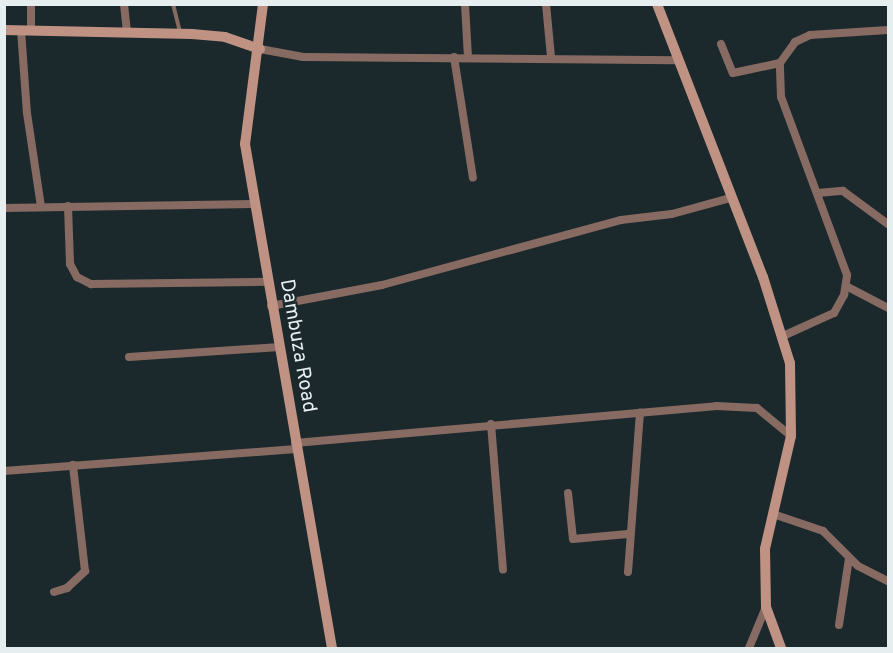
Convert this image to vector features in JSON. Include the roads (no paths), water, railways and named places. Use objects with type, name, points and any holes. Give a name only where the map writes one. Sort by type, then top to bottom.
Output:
[{"type":"street","points":[[31,4],[26,30],[27,113],[41,207]]},
{"type":"street","points":[[124,4],[127,32]]},
{"type":"street","name":"Dambuza Road","points":[[263,4],[260,49],[245,123],[254,204],[332,648]]},
{"type":"street","points":[[465,4],[468,58]]},
{"type":"street","points":[[546,4],[551,57]]},
{"type":"street","points":[[657,4],[676,60],[783,336],[793,381],[791,436],[765,549],[766,607],[781,648]]},
{"type":"street","points":[[4,30],[127,32],[225,37],[260,49],[303,57],[551,57],[676,60]]},
{"type":"street","points":[[783,336],[826,319],[838,307],[846,286],[843,256],[781,97],[780,63],[795,42],[810,34],[888,30]]},
{"type":"street","points":[[721,44],[733,73],[780,63]]},
{"type":"street","points":[[454,57],[473,178]]},
{"type":"street","points":[[818,193],[843,191],[888,224]]},
{"type":"street","points":[[271,306],[382,285],[621,220],[672,214],[730,198]]},
{"type":"street","points":[[4,208],[254,204]]},
{"type":"street","points":[[68,206],[70,264],[77,277],[91,284],[267,282]]},
{"type":"street","points":[[846,286],[888,308]]},
{"type":"street","points":[[129,357],[280,347]]},
{"type":"street","points":[[4,471],[296,446],[490,424],[748,406],[767,414],[791,436]]},
{"type":"street","points":[[628,572],[628,534],[640,412]]},
{"type":"street","points":[[490,424],[503,570]]},
{"type":"street","points":[[54,592],[67,588],[86,571],[73,465]]},
{"type":"street","points":[[568,493],[573,538],[628,534]]},
{"type":"street","points":[[773,514],[823,531],[849,558],[871,575],[888,581]]},
{"type":"street","points":[[839,625],[849,558]]},
{"type":"street","points":[[749,648],[766,607]]},
{"type":"lane","points":[[173,4],[181,34]]}]
